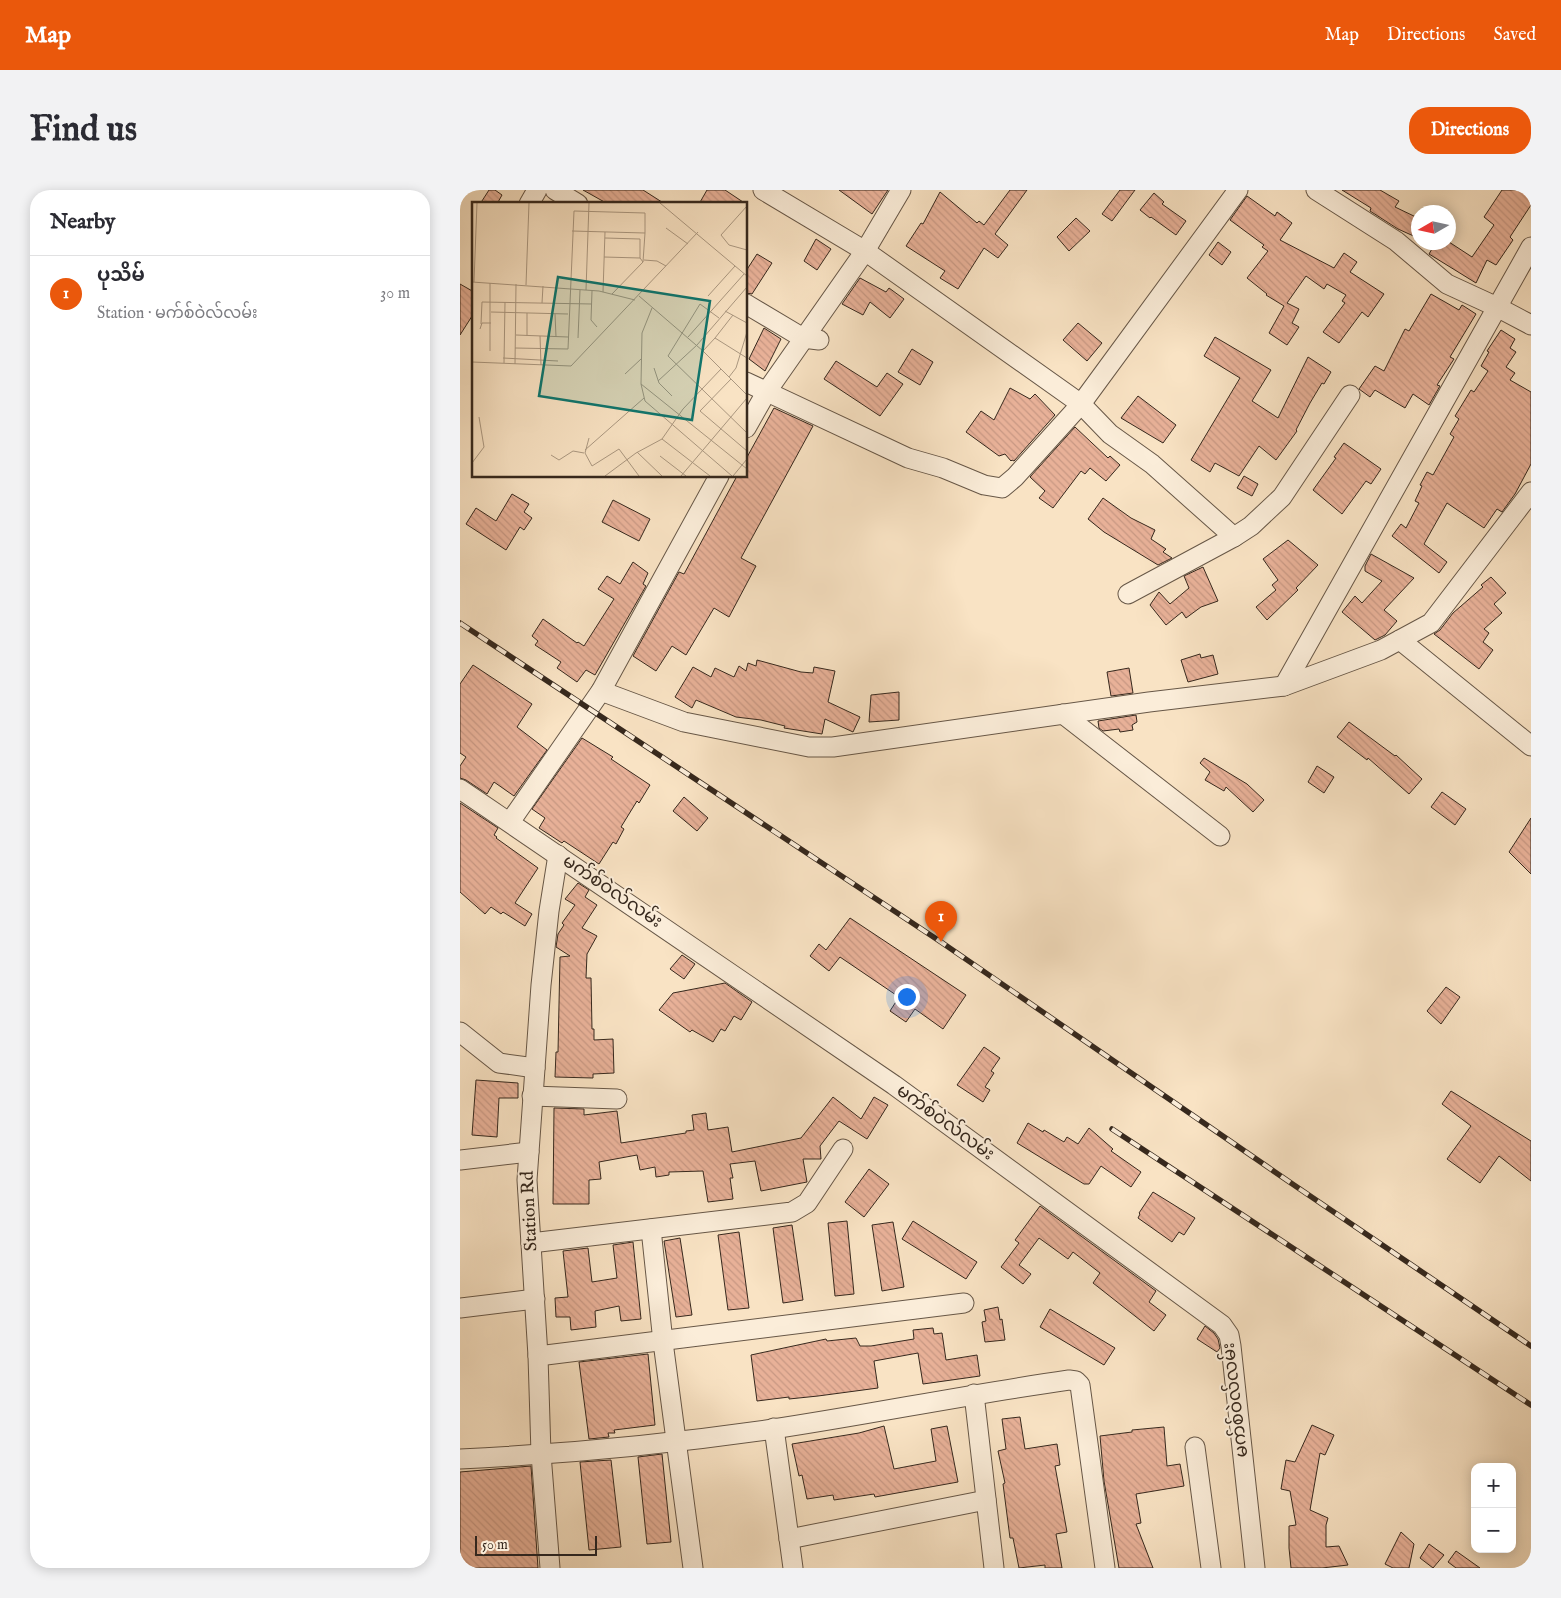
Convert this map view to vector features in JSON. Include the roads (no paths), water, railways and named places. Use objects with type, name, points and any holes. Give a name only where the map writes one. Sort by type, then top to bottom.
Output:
[{"type":"street","points":[[530,202],[537,190]]},
{"type":"street","points":[[555,190],[575,202]]},
{"type":"street","points":[[763,190],[864,251],[1081,404],[1110,434],[1152,464],[1234,537]]},
{"type":"street","points":[[748,424],[766,391],[811,339],[901,190]]},
{"type":"street","points":[[748,383],[908,458],[943,468],[984,485],[1002,488],[1015,477],[1081,404],[1238,190]]},
{"type":"street","points":[[1316,190],[1396,241],[1447,284],[1531,325]]},
{"type":"street","points":[[1284,686],[1531,248]]},
{"type":"street","points":[[748,305],[811,339]]},
{"type":"street","points":[[1128,594],[1251,526],[1282,497],[1350,395]]},
{"type":"street","points":[[510,822],[601,691],[719,478]]},
{"type":"street","points":[[601,691],[684,722],[809,747],[833,747],[1149,702],[1284,686],[1381,650],[1431,622],[1531,492]]},
{"type":"street","points":[[1400,640],[1531,746]]},
{"type":"street","points":[[1063,714],[1220,836]]},
{"type":"street","name":"မက်စ်ဝဲလ်လမ်း","points":[[460,789],[894,1085],[1222,1326],[1229,1335],[1231,1346],[1255,1568]]},
{"type":"street","name":"Station Rd","points":[[550,1568],[541,1454],[538,1356],[527,1180],[541,985],[549,911],[558,855]]},
{"type":"street","points":[[460,1032],[499,1063],[535,1068]]},
{"type":"street","points":[[532,1096],[618,1099]]},
{"type":"street","points":[[531,1243],[792,1212],[807,1202],[843,1149]]},
{"type":"street","points":[[460,1160],[529,1152]]},
{"type":"street","points":[[651,1229],[663,1342],[693,1568]]},
{"type":"street","points":[[460,1308],[535,1299]]},
{"type":"street","points":[[538,1356],[663,1342],[964,1303]]},
{"type":"street","points":[[460,1459],[676,1442],[774,1428],[974,1394],[1069,1380],[1076,1381],[1080,1385],[1105,1568]]},
{"type":"street","points":[[974,1394],[994,1568]]},
{"type":"street","points":[[774,1428],[793,1568]]},
{"type":"street","points":[[1195,1447],[1210,1568]]},
{"type":"street","points":[[789,1539],[986,1500]]},
{"type":"railway","points":[[460,623],[941,942],[1531,1346]]},
{"type":"railway","points":[[1112,1129],[1531,1405]]},
{"type":"place","name":"ပုသိမ်","points":[[941,942]]}]
